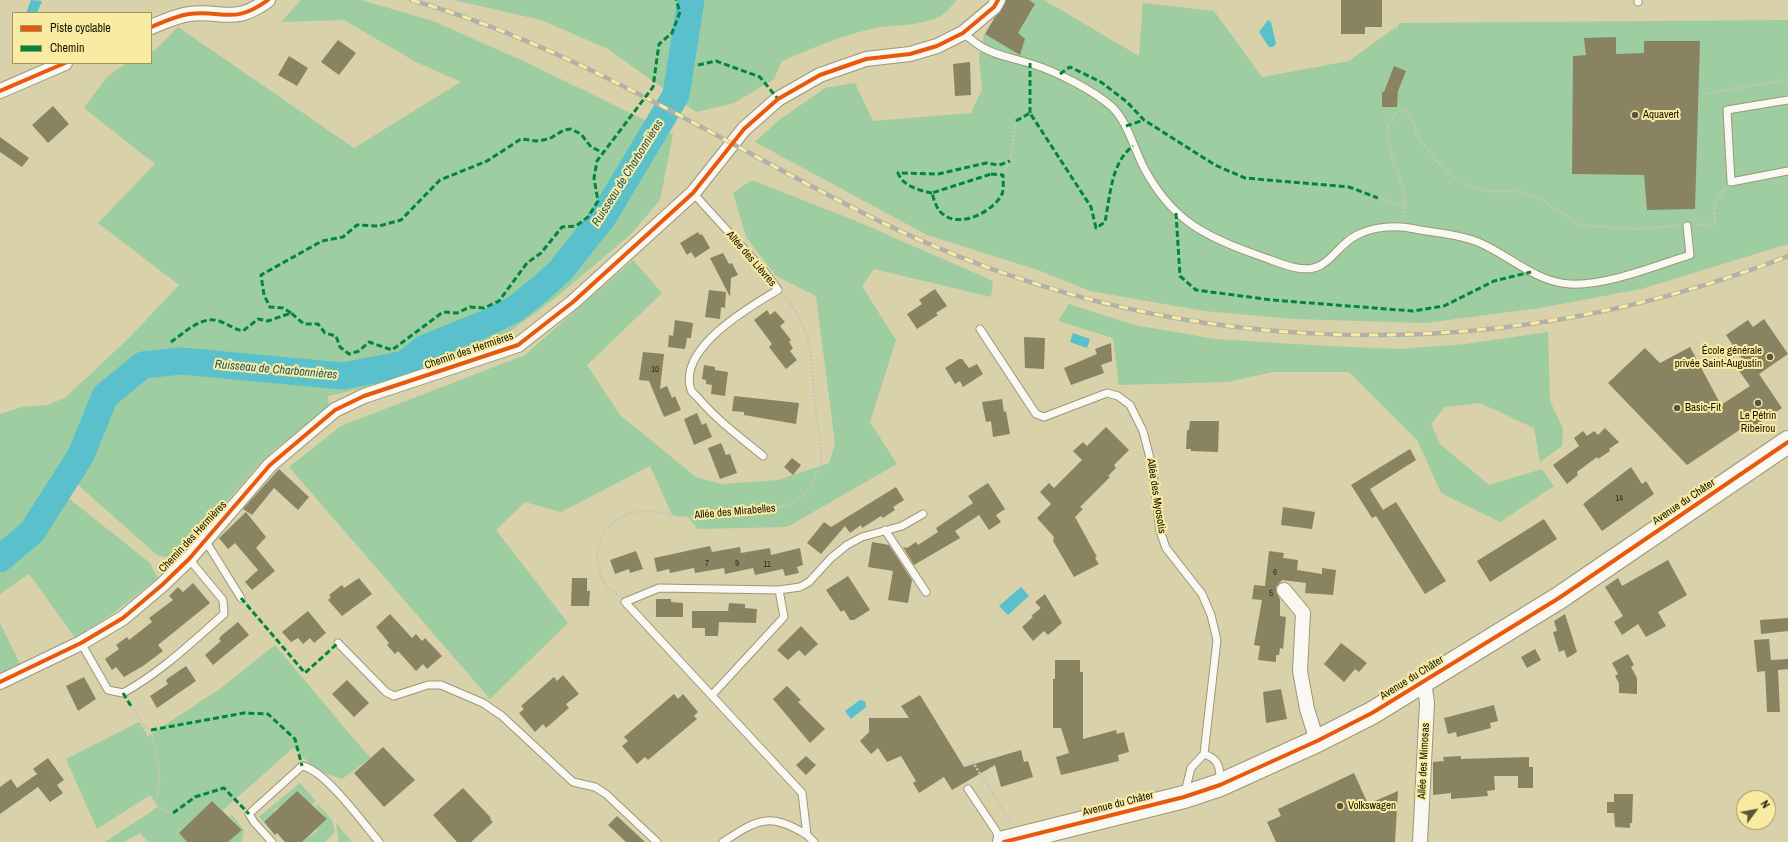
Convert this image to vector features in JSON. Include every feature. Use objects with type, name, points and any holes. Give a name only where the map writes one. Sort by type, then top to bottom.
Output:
[{"type":"main road","name":"Avenue du Châter","points":[[1008,834],[1184,797],[1220,785],[1318,741],[1372,713],[1559,598],[1788,442]]},
{"type":"street","points":[[152,27],[188,14],[226,16],[239,15],[253,10],[268,0]]},
{"type":"street","name":"Chemin des Hermières","points":[[0,682],[81,643],[123,618],[162,585],[189,559],[270,465],[335,410],[364,396],[518,344],[573,302],[693,193],[744,129],[778,99],[820,75],[866,60],[910,54],[937,46],[963,33],[994,7],[998,0]]},
{"type":"street","points":[[0,91],[63,64]]},
{"type":"street","points":[[1284,590],[1302,614],[1300,671],[1307,709],[1318,741]]},
{"type":"street","name":"Allée des Mimosas","points":[[1420,842],[1427,703],[1424,681]]},
{"type":"lane","points":[[963,33],[981,47],[1060,74],[1112,107],[1126,126],[1132,146],[1151,182],[1176,213],[1201,232],[1236,248],[1297,268],[1315,269],[1329,260],[1357,235],[1385,227],[1400,227],[1476,241],[1548,280],[1569,284],[1596,283],[1690,255],[1686,226]]},
{"type":"lane","points":[[1788,100],[1727,110],[1731,182],[1788,171]]},
{"type":"lane","name":"Allée des Lièvres","points":[[693,193],[765,272],[778,290],[746,310],[705,344],[690,367],[691,390],[714,416],[763,456]]},
{"type":"lane","name":"Allée des Myosotis","points":[[980,329],[1036,414],[1044,417],[1107,394],[1118,396],[1130,405],[1143,431],[1152,466],[1160,531],[1166,548],[1202,594],[1212,615],[1216,640],[1204,754]]},
{"type":"lane","points":[[807,835],[802,794],[625,602],[659,588],[779,590],[800,587],[809,582],[831,558],[847,545],[862,537],[902,526],[923,514]]},
{"type":"lane","points":[[885,530],[926,592]]},
{"type":"lane","points":[[205,540],[241,598]]},
{"type":"lane","points":[[81,643],[108,690],[123,693],[139,684],[186,648],[224,614],[223,600],[189,559]]},
{"type":"lane","points":[[712,695],[784,617],[779,590]]},
{"type":"lane","points":[[338,643],[386,692],[394,696],[428,685],[441,685],[483,703],[502,716],[573,782],[595,787],[606,794],[657,842]]},
{"type":"lane","points":[[1184,797],[1191,768],[1204,754],[1213,757],[1220,765],[1220,785]]},
{"type":"lane","points":[[272,842],[254,822],[249,814],[302,766],[309,767],[323,777],[380,842]]},
{"type":"lane","points":[[968,789],[996,831],[1000,842]]},
{"type":"lane","points":[[723,842],[748,825],[761,820],[775,821],[790,825],[807,835],[814,842]]},
{"type":"path","points":[[1703,94],[1788,80]]},
{"type":"path","points":[[1400,227],[1406,206],[1397,166],[1390,151],[1387,128],[1396,113],[1405,109],[1414,122],[1416,135],[1436,160],[1453,176],[1471,187],[1486,192],[1523,192],[1539,198],[1580,225],[1634,228],[1715,224],[1714,203],[1731,182]]},
{"type":"path","points":[[1003,175],[1010,161],[1016,121]]},
{"type":"path","points":[[1378,198],[1406,206]]},
{"type":"path","points":[[131,706],[145,727],[151,730],[160,772],[159,791],[155,802],[163,810],[173,813]]},
{"type":"path","points":[[966,765],[972,761],[1008,834]]},
{"type":"green space","points":[[301,0],[361,0],[433,21],[530,64],[673,134],[660,200],[631,234],[553,300],[502,337],[377,385],[328,396],[329,407],[273,451],[255,469],[176,559],[157,555],[78,485],[67,497],[150,563],[158,578],[112,614],[75,638],[29,574],[0,594],[0,414],[22,407],[48,405],[66,397],[130,337],[179,285],[98,223],[155,164],[84,108],[107,77],[125,64],[152,64],[152,51],[178,27],[354,148],[461,82],[416,62],[344,20],[281,22]]},
{"type":"green space","points":[[454,0],[956,0],[945,13],[928,21],[875,28],[851,34],[805,51],[782,61],[774,79],[734,103],[696,112],[608,49],[541,20]]},
{"type":"green space","points":[[1006,0],[1044,0],[1139,56],[1143,3],[1214,11],[1262,77],[1349,61],[1396,27],[1396,30],[1399,23],[1788,20],[1788,244],[1641,289],[1540,308],[1425,323],[1295,319],[1204,311],[1090,291],[1038,270],[927,235],[755,142],[778,121],[825,88],[855,83],[873,121],[971,113],[982,89],[979,59],[984,35]]},
{"type":"green space","points":[[752,180],[861,223],[993,281],[991,297],[874,269],[862,286],[896,340],[870,422],[897,464],[787,527],[698,529],[688,517],[672,515],[650,466],[561,512],[525,502],[496,530],[568,623],[490,699],[289,467],[341,426],[525,355],[633,260],[662,293],[587,365],[620,415],[696,477],[722,484],[778,480],[829,463],[835,444],[816,296],[776,276],[746,237],[733,193]]},
{"type":"green space","points":[[1069,304],[1134,325],[1215,339],[1327,346],[1399,349],[1466,344],[1548,332],[1550,401],[1563,428],[1562,446],[1540,462],[1534,428],[1480,403],[1445,407],[1431,424],[1440,444],[1489,485],[1542,469],[1554,486],[1500,522],[1441,493],[1417,440],[1349,372],[1273,372],[1228,382],[1119,385],[1113,338],[1058,321]]},
{"type":"green space","points":[[0,623],[20,664],[0,675]]},
{"type":"green space","points":[[275,645],[371,758],[342,779],[318,771],[293,748],[222,811],[213,801],[208,805],[208,807],[179,833],[187,842],[148,842],[140,833],[124,842],[105,842],[158,807],[150,795],[97,829],[66,759],[139,722],[148,736],[221,688]]},
{"type":"green space","points":[[300,783],[316,801],[311,805],[297,791],[280,809],[278,807],[273,811],[275,813],[264,822],[259,817]]},
{"type":"green space","points":[[318,804],[332,820],[335,832],[325,842],[302,842],[318,830],[317,829],[327,820],[316,806]]},
{"type":"green space","points":[[232,815],[244,830],[242,842],[228,842],[242,830],[230,817]]},
{"type":"green space","points":[[336,823],[352,842],[339,842]]},
{"type":"water","points":[[31,0],[42,1],[37,12],[26,12]]},
{"type":"water","points":[[1268,20],[1271,22],[1276,44],[1273,47],[1269,47],[1259,32]]},
{"type":"water","points":[[1073,333],[1090,339],[1087,348],[1070,342]]},
{"type":"water","points":[[1021,587],[1029,596],[1008,615],[999,606]]},
{"type":"water","points":[[860,700],[865,701],[866,707],[851,719],[845,711]]},
{"type":"building","points":[[1006,0],[1029,0],[1035,4],[1018,33],[1025,39],[1020,55],[985,34],[995,17],[1001,11]]},
{"type":"building","points":[[1341,0],[1382,0],[1382,27],[1365,27],[1365,34],[1341,34]]},
{"type":"building","name":"Aquavert","points":[[1616,37],[1616,54],[1644,53],[1644,41],[1700,41],[1695,209],[1647,210],[1644,175],[1572,174],[1573,56],[1586,55],[1584,38]]},
{"type":"building","points":[[338,40],[356,53],[339,75],[321,62]]},
{"type":"building","points":[[289,56],[308,68],[297,86],[278,75]]},
{"type":"building","points":[[970,62],[971,95],[955,96],[953,64]]},
{"type":"building","points":[[1394,66],[1406,71],[1398,91],[1397,107],[1382,107],[1382,92],[1384,92]]},
{"type":"building","points":[[53,106],[69,124],[48,143],[32,125]]},
{"type":"building","points":[[0,137],[29,158],[22,167],[0,152]]},
{"type":"building","points":[[698,232],[700,235],[702,234],[710,248],[695,258],[691,252],[687,255],[680,243]]},
{"type":"building","points":[[723,253],[729,264],[732,263],[738,275],[731,278],[730,297],[710,258]]},
{"type":"building","points":[[935,289],[947,306],[936,313],[938,315],[917,329],[907,314],[922,304],[919,300]]},
{"type":"building","points":[[709,290],[726,292],[725,308],[721,307],[720,319],[705,317]]},
{"type":"building","points":[[767,310],[770,315],[775,311],[785,322],[780,326],[791,340],[789,342],[793,348],[790,351],[797,360],[786,369],[769,347],[772,344],[754,320]]},
{"type":"building","name":"Basic-Fit","points":[[1764,319],[1788,354],[1759,374],[1782,408],[1753,427],[1750,423],[1687,465],[1608,383],[1645,348],[1660,363],[1690,347],[1721,405],[1750,386],[1737,368],[1744,362],[1726,335],[1748,320],[1753,327]]},
{"type":"building","points":[[675,320],[693,323],[691,338],[687,338],[685,349],[668,347],[669,335],[673,336]]},
{"type":"building","points":[[1024,337],[1045,338],[1044,369],[1025,368]]},
{"type":"building","points":[[1111,343],[1112,361],[1101,365],[1104,373],[1071,385],[1064,368],[1097,354],[1095,349]]},
{"type":"building","points":[[643,352],[664,354],[660,389],[667,386],[672,398],[675,396],[681,410],[664,417],[649,381],[639,380]]},
{"type":"building","points":[[959,359],[962,359],[969,368],[977,364],[983,374],[963,387],[960,381],[955,384],[945,368]]},
{"type":"building","points":[[704,365],[715,367],[715,370],[728,372],[725,396],[711,394],[712,385],[706,384],[706,380],[702,379]]},
{"type":"building","points":[[734,396],[799,403],[796,424],[744,415],[744,412],[732,411]]},
{"type":"building","points":[[1002,399],[1004,412],[1006,411],[1010,434],[993,437],[991,421],[986,422],[982,402]]},
{"type":"building","points":[[697,413],[702,425],[706,423],[712,437],[694,445],[684,419]]},
{"type":"building","points":[[1190,421],[1219,421],[1218,452],[1191,451],[1191,449],[1186,449],[1187,430],[1189,430]]},
{"type":"building","points":[[1106,427],[1129,450],[1114,465],[1116,468],[1108,476],[1110,477],[1080,507],[1083,509],[1075,517],[1097,557],[1095,558],[1099,564],[1074,577],[1053,541],[1054,537],[1037,518],[1051,504],[1040,492],[1049,483],[1054,488],[1082,460],[1073,451],[1083,442],[1087,446]]},
{"type":"building","points":[[1605,428],[1619,442],[1609,449],[1610,451],[1598,459],[1597,457],[1577,472],[1578,475],[1567,484],[1553,465],[1579,446],[1574,438],[1583,431],[1587,436],[1594,431],[1598,435]]},
{"type":"building","points":[[721,443],[726,455],[730,454],[737,473],[720,479],[708,448]]},
{"type":"building","points":[[1410,449],[1416,460],[1370,489],[1383,510],[1396,502],[1446,581],[1425,594],[1376,516],[1372,518],[1351,485]]},
{"type":"building","points":[[792,458],[801,465],[793,475],[784,467]]},
{"type":"building","points":[[1631,467],[1642,484],[1646,481],[1654,494],[1602,531],[1583,504]]},
{"type":"building","points":[[279,469],[309,497],[298,510],[274,488],[252,515],[243,509]]},
{"type":"building","points":[[988,483],[1005,509],[996,515],[1001,522],[989,530],[979,515],[955,531],[960,538],[914,565],[903,547],[907,548],[916,542],[918,545],[938,532],[936,528],[973,503],[968,496]]},
{"type":"building","points":[[896,487],[904,500],[893,507],[895,510],[883,518],[881,516],[862,528],[861,525],[850,533],[845,526],[821,554],[807,543],[824,522],[831,527]]},
{"type":"building","points":[[1283,507],[1315,512],[1312,529],[1281,525]]},
{"type":"building","points":[[246,512],[266,537],[256,548],[275,571],[252,590],[245,582],[258,570],[235,543],[228,549],[219,538]]},
{"type":"building","points":[[1544,519],[1557,539],[1490,582],[1477,561]]},
{"type":"building","points":[[872,542],[889,545],[912,580],[908,603],[888,600],[893,571],[868,567]]},
{"type":"building","points":[[710,546],[712,552],[740,547],[741,553],[770,548],[771,555],[800,548],[803,565],[797,567],[799,573],[785,576],[783,569],[755,575],[753,568],[725,574],[724,568],[695,573],[694,568],[670,573],[669,569],[657,572],[654,558]]},
{"type":"building","points":[[636,551],[643,569],[630,573],[629,569],[615,574],[610,560]]},
{"type":"building","points":[[1269,551],[1284,553],[1283,558],[1298,560],[1297,570],[1322,574],[1322,568],[1336,570],[1333,595],[1305,593],[1306,583],[1282,580],[1276,587],[1276,592],[1280,599],[1280,616],[1286,617],[1283,649],[1280,648],[1279,655],[1276,655],[1276,662],[1258,660],[1260,646],[1254,645],[1262,600],[1252,599],[1254,585],[1265,586]]},
{"type":"building","points":[[1668,560],[1687,595],[1658,612],[1666,626],[1646,637],[1638,624],[1622,635],[1614,622],[1623,616],[1605,587],[1618,578],[1622,586]]},
{"type":"building","points":[[848,576],[870,610],[854,620],[850,620],[844,610],[841,612],[826,590]]},
{"type":"building","points":[[359,578],[372,594],[342,616],[328,600],[331,597],[329,595],[342,585],[344,588]]},
{"type":"building","points":[[572,578],[587,578],[587,591],[590,591],[589,606],[571,606]]},
{"type":"building","points":[[193,583],[210,603],[158,645],[163,651],[143,666],[124,677],[116,667],[112,670],[105,659],[119,649],[116,645],[127,637],[129,640],[152,622],[149,618],[173,600],[169,596],[178,587],[183,592]]},
{"type":"building","points":[[1045,594],[1062,623],[1048,635],[1044,631],[1033,641],[1022,627],[1033,617],[1031,616],[1041,608],[1035,602]]},
{"type":"building","points":[[656,599],[671,599],[671,602],[683,603],[683,617],[656,617]]},
{"type":"building","points":[[729,603],[745,604],[745,608],[757,609],[756,623],[719,622],[718,636],[705,636],[705,628],[692,628],[692,611],[728,611]]},
{"type":"building","points":[[308,611],[326,633],[314,643],[310,638],[303,644],[298,638],[291,642],[282,632]]},
{"type":"building","points":[[390,614],[412,638],[416,634],[422,641],[425,638],[442,656],[427,669],[423,664],[416,671],[398,651],[395,654],[387,645],[389,643],[376,627]]},
{"type":"building","points":[[1565,614],[1577,652],[1567,658],[1564,650],[1559,652],[1553,632],[1557,631],[1554,621]]},
{"type":"building","points":[[1788,618],[1788,631],[1761,634],[1760,620]]},
{"type":"building","points":[[238,622],[249,635],[213,665],[205,655],[221,641],[219,639],[221,636]]},
{"type":"building","points":[[801,626],[818,644],[805,656],[799,650],[788,660],[777,650]]},
{"type":"building","points":[[1769,639],[1771,660],[1788,659],[1788,669],[1778,670],[1780,712],[1767,712],[1765,671],[1757,672],[1754,640]]},
{"type":"building","points":[[1341,643],[1367,663],[1359,672],[1355,669],[1344,682],[1324,664]]},
{"type":"building","points":[[1535,649],[1541,660],[1527,668],[1521,657]]},
{"type":"building","points":[[1628,654],[1634,665],[1631,667],[1637,678],[1637,694],[1619,693],[1619,683],[1615,676],[1618,674],[1612,663]]},
{"type":"building","points":[[1055,660],[1080,660],[1080,672],[1083,672],[1083,739],[1116,730],[1117,734],[1124,732],[1129,752],[1118,755],[1119,761],[1061,775],[1056,757],[1069,753],[1061,728],[1053,728],[1053,679],[1055,679]]},
{"type":"building","points":[[186,666],[196,681],[157,708],[150,696],[168,684],[166,681],[167,679]]},
{"type":"building","points":[[563,675],[579,694],[566,704],[569,708],[546,728],[543,724],[535,732],[519,713],[524,709],[521,706],[554,677],[557,681]]},
{"type":"building","points":[[84,677],[96,699],[78,711],[66,686]]},
{"type":"building","points":[[347,680],[369,703],[354,717],[332,694]]},
{"type":"building","points":[[787,686],[801,700],[798,702],[825,729],[810,743],[773,699]]},
{"type":"building","points":[[1281,689],[1287,719],[1266,723],[1263,692]]},
{"type":"building","points":[[674,694],[678,699],[683,694],[698,712],[694,716],[697,719],[648,760],[645,757],[637,764],[622,746],[628,741],[624,737]]},
{"type":"building","points":[[920,695],[964,767],[1021,750],[1024,762],[1028,761],[1033,777],[1001,787],[995,765],[952,790],[944,777],[919,793],[913,783],[916,781],[901,756],[887,762],[878,748],[871,754],[860,741],[869,732],[869,718],[909,718],[901,706]]},
{"type":"building","points":[[1494,705],[1498,721],[1490,723],[1491,728],[1457,737],[1456,732],[1448,734],[1444,718]]},
{"type":"building","points":[[383,747],[415,780],[384,807],[354,773]]},
{"type":"building","points":[[806,756],[816,765],[806,775],[796,765]]},
{"type":"building","points":[[1461,756],[1461,759],[1529,757],[1529,767],[1533,767],[1533,788],[1518,788],[1518,776],[1494,776],[1495,790],[1487,791],[1488,796],[1451,799],[1451,793],[1433,795],[1433,762],[1444,761],[1443,757]]},
{"type":"building","points":[[48,758],[64,780],[57,785],[63,793],[50,802],[38,787],[0,814],[0,787],[11,779],[17,788],[37,774],[33,769]]},
{"type":"building","name":"Volkswagen","points":[[1354,773],[1368,804],[1398,791],[1395,842],[1276,842],[1267,822],[1281,816],[1278,809]]},
{"type":"building","points":[[463,788],[493,822],[471,842],[457,842],[433,815]]},
{"type":"building","points":[[297,791],[327,819],[302,842],[285,842],[277,833],[275,835],[264,822]]},
{"type":"building","points":[[1614,794],[1633,794],[1632,823],[1630,823],[1630,828],[1615,827],[1614,813],[1607,813],[1607,802],[1614,802]]},
{"type":"building","points":[[212,801],[242,830],[228,842],[187,842],[179,833]]},
{"type":"building","points":[[617,816],[645,842],[626,842],[608,825]]},
{"type":"waterway","name":"Ruisseau de Charbonnières","points":[[0,559],[32,532],[81,455],[105,396],[143,365],[181,361],[343,376],[405,364],[423,349],[487,323],[515,309],[540,289],[560,271],[603,217],[676,95],[691,0]]},
{"type":"railway","points":[[411,0],[472,20],[532,43],[647,98],[873,218],[982,265],[1095,301],[1210,323],[1326,334],[1443,333],[1560,319],[1675,294],[1788,256]]},
{"type":"marked path","points":[[171,342],[187,330],[206,320],[219,321],[243,331],[258,319],[268,321],[291,313],[304,324],[318,324],[325,333],[336,336],[340,347],[349,354],[359,351],[369,342],[392,350],[443,312],[457,313],[470,307],[484,308],[499,301],[527,263],[541,253],[562,227],[576,226],[588,217],[598,201],[594,178],[597,161],[653,87],[659,44],[672,33],[680,12],[676,0]]},
{"type":"marked path","points":[[698,65],[716,61],[760,77],[778,99]]},
{"type":"marked path","points":[[1030,63],[1030,113]]},
{"type":"marked path","points":[[1060,74],[1070,67],[1101,82],[1127,102],[1144,120],[1215,165],[1245,178],[1349,187],[1378,198]]},
{"type":"marked path","points":[[1016,121],[1030,113],[1091,207],[1096,228],[1105,222],[1110,191],[1116,170],[1120,161],[1133,146]]},
{"type":"marked path","points":[[1126,126],[1144,120]]},
{"type":"marked path","points":[[291,313],[283,308],[270,307],[264,295],[261,275],[322,241],[343,237],[357,225],[379,226],[401,220],[440,180],[487,161],[521,139],[536,141],[549,139],[564,130],[571,129],[581,134],[591,147],[604,153]]},
{"type":"marked path","points":[[932,193],[912,187],[903,181],[898,173],[938,174],[986,163],[999,165],[1010,161]]},
{"type":"marked path","points":[[991,174],[1003,175],[1003,192],[998,200],[985,212],[968,219],[959,220],[951,219],[939,211],[932,193],[991,174]]},
{"type":"marked path","points":[[1176,213],[1180,276],[1196,290],[1272,300],[1413,311],[1444,306],[1494,281],[1531,272]]},
{"type":"marked path","points":[[241,598],[305,673],[338,643]]},
{"type":"marked path","points":[[123,693],[131,706]]},
{"type":"marked path","points":[[151,730],[244,713],[268,714],[295,739],[302,766]]},
{"type":"marked path","points":[[173,813],[195,797],[224,788],[249,814]]},
{"type":"cycle path","points":[[152,27],[189,14],[201,13],[229,15],[246,12],[256,8],[268,0]]},
{"type":"cycle path","points":[[0,682],[81,643],[123,618],[162,585],[189,559],[270,465],[335,410],[364,396],[518,345],[573,302],[693,193],[744,129],[778,99],[820,75],[866,59],[910,54],[937,46],[963,33],[994,7],[998,0]]},
{"type":"cycle path","points":[[0,91],[63,64]]},
{"type":"cycle path","points":[[1004,842],[1184,797],[1220,785],[1317,741],[1372,713],[1559,598],[1788,442]]},
{"type":"place","name":"Aquavert","points":[[1635,115]]},
{"type":"place","name":"École générale privée Saint-Augustin","points":[[1770,357]]},
{"type":"place","name":"Le Pétrin Ribeïrou","points":[[1758,403]]},
{"type":"place","name":"Basic-Fit","points":[[1677,408]]},
{"type":"place","name":"Volkswagen","points":[[1340,806]]}]
